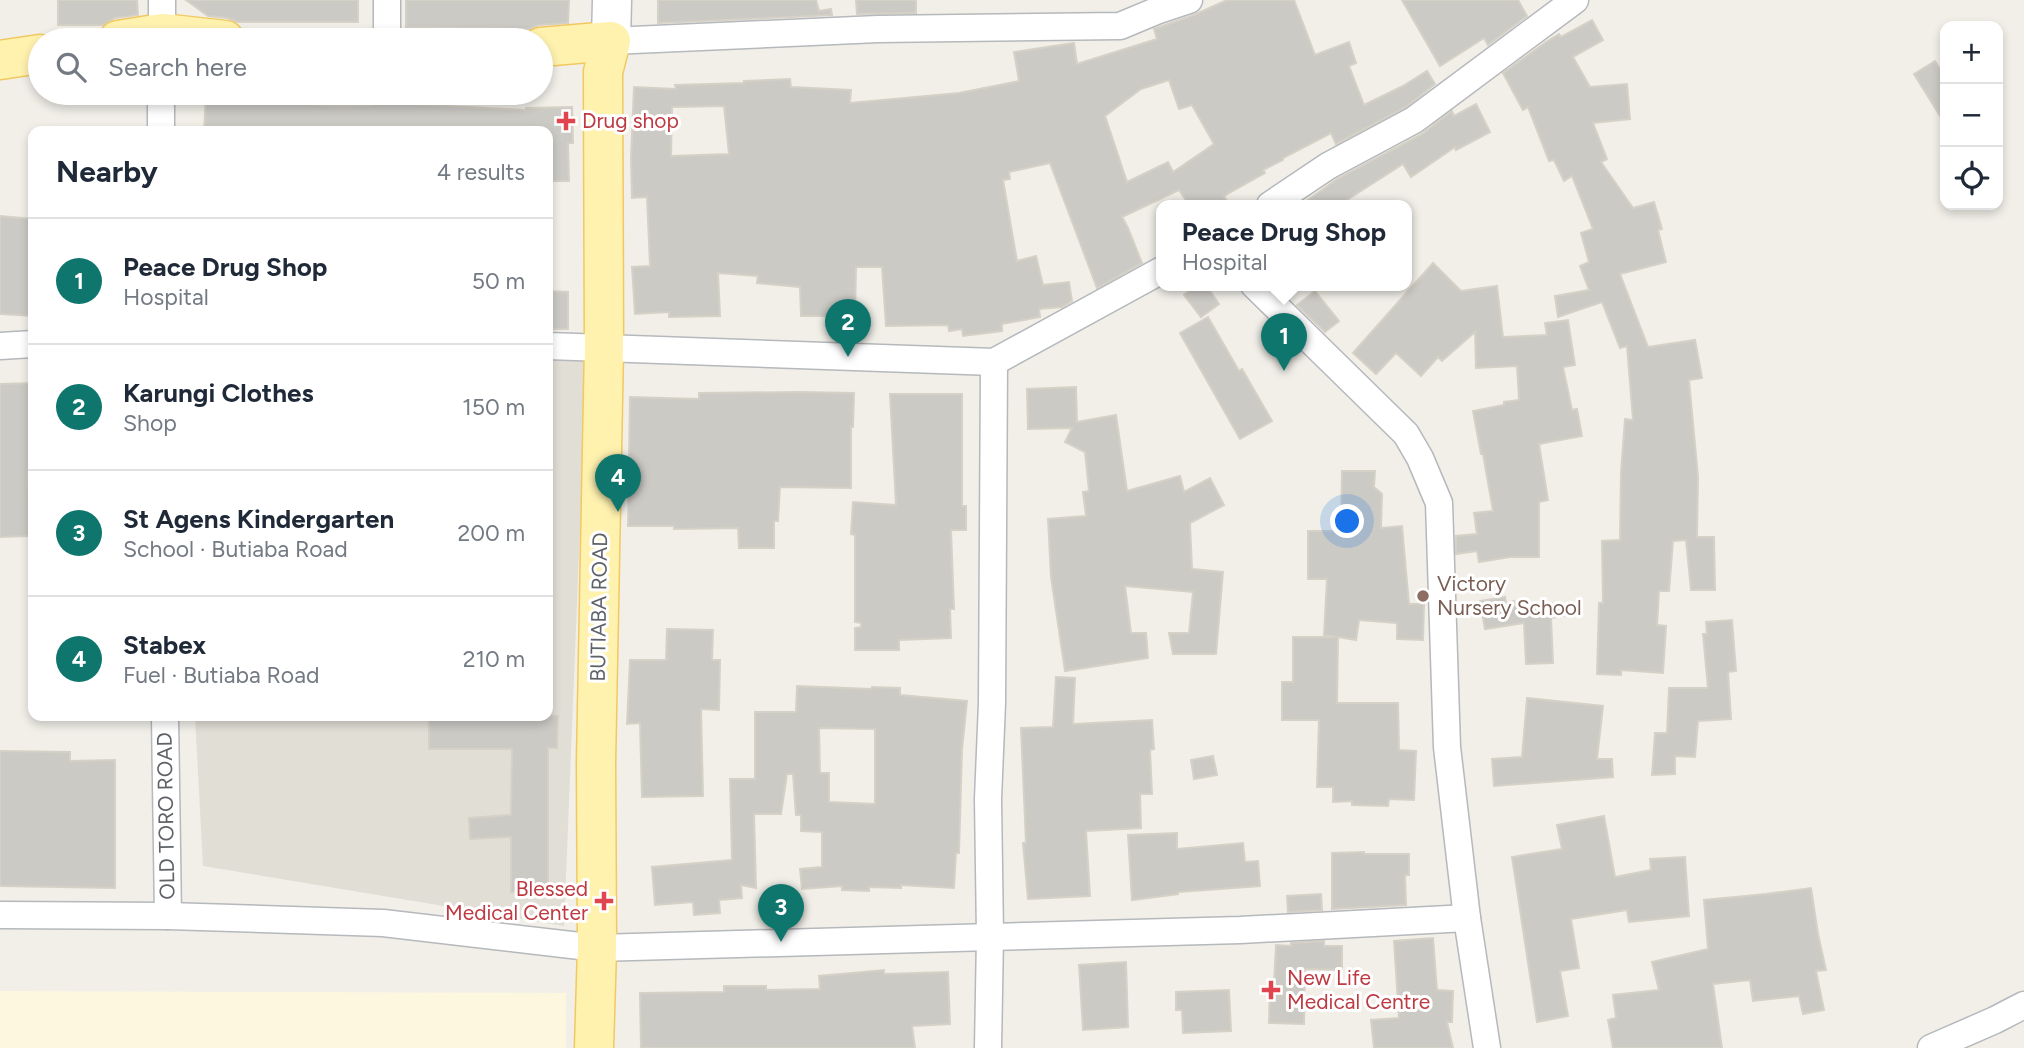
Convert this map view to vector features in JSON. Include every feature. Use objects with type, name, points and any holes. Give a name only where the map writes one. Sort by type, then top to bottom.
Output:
[{"type":"main road","name":"BUTIABA ROAD","points":[[594,1048],[604,347],[603,72],[611,41],[612,0]]},
{"type":"main road","points":[[553,46],[611,41]]},
{"type":"main road","points":[[0,60],[28,56]]},
{"type":"street","points":[[387,0],[387,28]]},
{"type":"street","points":[[611,41],[878,29],[1120,26],[1189,0]]},
{"type":"street","points":[[1277,200],[1328,166],[1414,120],[1575,0]]},
{"type":"street","points":[[161,126],[162,105]]},
{"type":"street","points":[[553,345],[994,362],[1156,273]]},
{"type":"street","points":[[1260,291],[1405,434],[1420,458],[1439,503],[1447,747],[1467,918],[1487,1048]]},
{"type":"street","points":[[0,346],[28,344]]},
{"type":"street","points":[[988,1048],[988,799],[992,703],[994,362]]},
{"type":"street","name":"OLD TORO ROAD","points":[[164,721],[167,916]]},
{"type":"street","points":[[0,915],[167,916],[383,923],[597,948],[1240,930],[1467,918]]},
{"type":"street","points":[[1931,1048],[2024,1005]]},
{"type":"shaded area","points":[[553,353],[587,355],[564,926],[203,866],[195,721],[553,721]]},
{"type":"shaded area","points":[[0,991],[566,993],[566,1048],[0,1048]]},
{"type":"building","points":[[58,0],[137,0],[138,15],[115,18],[103,25],[58,25]]},
{"type":"building","points":[[186,0],[358,0],[358,22],[237,22],[208,16]]},
{"type":"building","points":[[406,0],[569,0],[568,23],[532,28],[406,27]]},
{"type":"building","points":[[658,0],[816,0],[819,11],[831,9],[832,15],[658,23]]},
{"type":"building","points":[[856,0],[916,0],[916,13],[857,14]]},
{"type":"building","points":[[1227,0],[1294,0],[1315,55],[1349,42],[1356,63],[1349,66],[1364,105],[1427,71],[1435,84],[1406,107],[1336,144],[1331,133],[1283,158],[1263,170],[1265,173],[1224,196],[1226,200],[1186,200],[1179,190],[1122,217],[1142,263],[1097,288],[1050,163],[1009,172],[1010,179],[1003,180],[1017,261],[1036,256],[1043,285],[1069,282],[1072,301],[1062,307],[1039,309],[1040,317],[1002,324],[1002,331],[963,336],[962,329],[949,331],[948,325],[886,326],[882,267],[856,267],[855,316],[801,316],[800,287],[757,283],[758,276],[718,273],[720,316],[669,317],[669,312],[635,314],[632,267],[650,266],[647,197],[632,198],[634,87],[676,89],[675,85],[790,79],[791,87],[851,90],[850,103],[959,93],[1019,81],[1014,52],[1074,43],[1077,64],[1157,39],[1154,29]],"holes":[[[1169,80],[1179,109],[1192,105],[1214,144],[1173,172],[1168,162],[1127,182],[1105,116],[1141,89]],[[724,106],[729,154],[671,156],[672,107]]]},
{"type":"building","points":[[1402,0],[1518,0],[1527,16],[1488,45],[1484,38],[1440,66]]},
{"type":"building","points":[[1592,20],[1603,40],[1573,57],[1590,87],[1627,84],[1630,119],[1593,123],[1607,159],[1601,162],[1633,208],[1654,202],[1662,229],[1658,230],[1666,262],[1620,274],[1648,347],[1695,340],[1702,378],[1689,380],[1698,477],[1697,537],[1714,537],[1715,590],[1691,590],[1686,540],[1673,541],[1669,591],[1659,591],[1657,625],[1666,626],[1663,673],[1621,670],[1621,675],[1597,674],[1599,603],[1603,603],[1602,541],[1620,540],[1625,419],[1633,420],[1627,346],[1620,348],[1602,302],[1558,317],[1555,296],[1589,290],[1580,266],[1589,262],[1581,233],[1593,229],[1572,176],[1564,181],[1554,160],[1549,161],[1528,107],[1523,110],[1503,73],[1559,34],[1561,37]]},
{"type":"building","points":[[1935,61],[1940,69],[1940,116],[1914,74]]},
{"type":"building","points":[[1476,104],[1490,132],[1456,150],[1455,147],[1411,177],[1403,164],[1347,200],[1308,200],[1337,179],[1422,134],[1452,111],[1454,116]]},
{"type":"building","points":[[205,105],[429,105],[526,110],[572,107],[573,143],[568,143],[569,181],[553,181],[553,126],[204,126]]},
{"type":"building","points":[[0,216],[28,219],[28,316],[0,314]]},
{"type":"building","points":[[1433,263],[1461,291],[1497,286],[1503,337],[1547,335],[1545,323],[1568,320],[1575,365],[1563,367],[1572,410],[1577,409],[1582,436],[1539,444],[1548,500],[1539,502],[1539,557],[1510,557],[1479,562],[1477,551],[1456,554],[1456,536],[1477,534],[1474,513],[1493,511],[1473,411],[1519,400],[1517,366],[1476,368],[1475,332],[1442,361],[1438,357],[1421,376],[1396,353],[1376,374],[1353,353],[1408,291],[1412,291],[1412,287]]},
{"type":"building","points":[[553,291],[568,292],[568,329],[553,329]]},
{"type":"building","points":[[1189,291],[1210,291],[1219,304],[1201,317],[1184,295]]},
{"type":"building","points":[[1315,291],[1339,321],[1325,332],[1297,305]]},
{"type":"building","points":[[1208,317],[1272,421],[1240,439],[1180,333]]},
{"type":"building","points":[[28,383],[28,536],[0,537],[0,384]]},
{"type":"building","points":[[1076,387],[1077,422],[1116,415],[1127,491],[1180,476],[1184,492],[1210,478],[1224,505],[1190,523],[1192,569],[1223,572],[1216,654],[1173,654],[1169,633],[1189,633],[1193,592],[1125,586],[1131,633],[1146,633],[1148,658],[1065,671],[1051,577],[1048,519],[1086,516],[1083,492],[1089,491],[1085,452],[1065,442],[1072,428],[1028,429],[1027,389]]},
{"type":"building","points":[[699,393],[854,393],[851,488],[780,487],[778,521],[774,521],[774,548],[739,548],[738,528],[674,529],[674,526],[628,526],[630,397],[699,399]]},
{"type":"building","points":[[890,394],[962,394],[962,506],[966,506],[966,530],[951,530],[954,609],[950,609],[951,638],[899,640],[899,650],[855,650],[855,628],[861,627],[861,623],[855,622],[855,535],[851,534],[853,502],[896,505]]},
{"type":"building","points":[[1342,471],[1375,471],[1374,487],[1382,494],[1381,528],[1402,526],[1409,604],[1424,604],[1423,640],[1397,639],[1397,623],[1359,620],[1356,640],[1338,637],[1337,703],[1398,703],[1399,750],[1416,751],[1414,800],[1389,799],[1388,806],[1352,805],[1352,801],[1333,802],[1333,787],[1317,787],[1319,720],[1282,720],[1282,682],[1293,682],[1293,637],[1336,637],[1324,635],[1327,579],[1308,579],[1308,531],[1341,531]]},
{"type":"building","points":[[1505,597],[1506,603],[1514,601],[1515,606],[1563,603],[1564,616],[1551,618],[1553,663],[1526,664],[1524,623],[1485,629],[1480,601]]},
{"type":"building","points":[[1732,620],[1736,671],[1728,672],[1731,719],[1698,721],[1695,757],[1675,756],[1675,774],[1652,775],[1655,733],[1667,733],[1669,688],[1708,688],[1703,634],[1707,634],[1706,622]]},
{"type":"building","points":[[667,629],[713,630],[712,660],[720,660],[719,710],[701,709],[703,796],[642,797],[640,723],[627,724],[630,660],[666,660]]},
{"type":"building","points":[[1056,677],[1075,678],[1073,724],[1152,720],[1152,794],[1140,794],[1141,828],[1086,831],[1090,896],[1028,899],[1023,843],[1026,843],[1021,728],[1053,727]]},
{"type":"building","points":[[797,686],[900,688],[900,695],[967,701],[962,750],[959,853],[956,853],[954,888],[901,885],[901,888],[869,887],[869,891],[842,890],[842,886],[802,889],[800,869],[822,867],[822,832],[801,831],[801,815],[796,815],[793,774],[787,774],[781,814],[754,814],[756,888],[741,885],[742,898],[719,900],[720,913],[694,915],[693,902],[655,905],[652,867],[732,860],[730,779],[755,779],[755,712],[796,712]],"holes":[[[819,728],[875,729],[875,804],[829,802],[829,773],[820,773]]]},
{"type":"building","points":[[1527,698],[1603,706],[1597,759],[1612,759],[1613,777],[1494,786],[1492,759],[1522,757]]},
{"type":"building","points":[[553,716],[558,716],[557,748],[548,748],[548,892],[511,892],[511,837],[470,839],[469,818],[511,815],[512,749],[429,749],[429,721],[553,721]]},
{"type":"building","points":[[0,751],[70,752],[70,761],[115,760],[115,888],[0,886]]},
{"type":"building","points":[[1213,756],[1217,775],[1194,779],[1191,760]]},
{"type":"building","points":[[1604,816],[1615,877],[1651,870],[1650,859],[1685,857],[1689,916],[1629,922],[1627,910],[1571,919],[1579,968],[1560,971],[1568,1016],[1537,1022],[1512,857],[1562,849],[1557,825]]},
{"type":"building","points":[[1177,833],[1177,849],[1243,843],[1245,862],[1258,861],[1260,886],[1178,892],[1132,900],[1128,835]]},
{"type":"building","points":[[1332,853],[1409,854],[1409,875],[1405,875],[1406,905],[1332,909]]},
{"type":"building","points":[[1811,888],[1826,970],[1816,971],[1824,1010],[1803,1014],[1799,996],[1753,1001],[1750,980],[1713,984],[1722,1048],[1613,1048],[1608,1020],[1616,1018],[1613,995],[1659,990],[1652,962],[1708,949],[1704,900]]},
{"type":"building","points":[[1321,894],[1322,910],[1288,912],[1287,896]]},
{"type":"building","points":[[1433,938],[1437,990],[1453,991],[1452,1022],[1447,1022],[1453,1048],[1374,1048],[1371,1020],[1399,1018],[1394,941]]},
{"type":"building","points":[[1324,941],[1324,946],[1342,946],[1342,970],[1305,969],[1304,1024],[1269,1023],[1270,983],[1274,983],[1276,945],[1291,946],[1291,943]]},
{"type":"building","points":[[1126,962],[1128,1027],[1083,1030],[1079,965]]},
{"type":"building","points":[[884,970],[884,974],[948,972],[950,1024],[912,1026],[915,1048],[641,1048],[640,993],[724,992],[724,986],[766,986],[766,990],[820,989],[819,976]]},
{"type":"building","points":[[1229,990],[1231,1031],[1183,1033],[1182,1010],[1176,1010],[1176,992]]},
{"type":"place","name":"Drug shop","points":[[566,121]]},
{"type":"place","name":"Karungi Clothes","points":[[848,357]]},
{"type":"place","name":"Peace Drug Shop","points":[[1284,371]]},
{"type":"place","name":"Stabex","points":[[618,512]]},
{"type":"place","name":"Victory Nursery School","points":[[1423,596]]},
{"type":"place","name":"Blessed Medical Center","points":[[604,901]]},
{"type":"place","name":"St Agens Kindergarten","points":[[781,942]]},
{"type":"place","name":"New Life Medical Centre","points":[[1271,990]]}]
